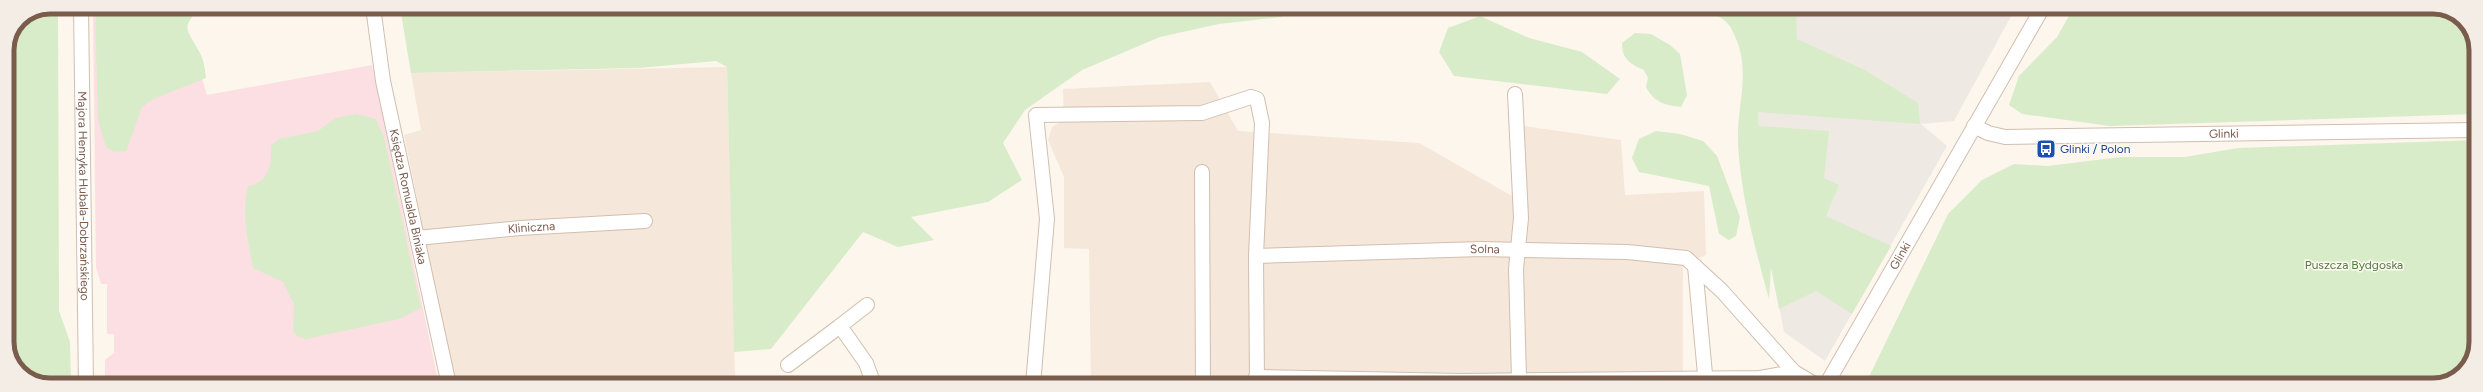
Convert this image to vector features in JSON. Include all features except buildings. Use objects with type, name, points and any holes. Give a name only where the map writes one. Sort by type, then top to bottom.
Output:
[{"type":"street","name":"Majora Henryka Hubala-Dobrzańskiego","points":[[82,14],[86,378]]},
{"type":"street","name":"Księdza Romualda Biniaka","points":[[374,14],[383,81],[447,378]]},
{"type":"street","name":"Glinki","points":[[1830,378],[2039,14]]},
{"type":"street","points":[[1515,94],[1521,218],[1516,269],[1519,378]]},
{"type":"street","points":[[1034,378],[1047,219],[1036,115],[1202,113],[1251,97],[1257,99],[1262,123],[1256,256],[1257,378]]},
{"type":"street","name":"Glinki","points":[[1974,126],[1988,133],[2005,137],[2469,130]]},
{"type":"street","points":[[1202,172],[1203,378]]},
{"type":"street","name":"Kliniczna","points":[[417,238],[520,228],[645,221]]},
{"type":"street","name":"Solna","points":[[1256,256],[1519,250],[1655,254],[1686,258],[1722,291],[1794,372],[1804,378]]},
{"type":"street","points":[[1695,266],[1706,378]]},
{"type":"street","points":[[788,365],[867,305]]},
{"type":"street","points":[[840,326],[866,363],[871,378]]},
{"type":"street","points":[[1760,378],[1794,372]]},
{"type":"shaded area","points":[[93,14],[182,14],[207,95],[372,65],[438,378],[105,378],[105,360],[114,353],[114,334],[107,334],[107,284],[101,284],[96,267]]},
{"type":"shaded area","points":[[1759,14],[2012,14],[1954,121],[1921,124],[1947,146],[1825,361],[1784,332],[1771,265],[1758,112]]},
{"type":"shaded area","points":[[727,67],[735,377],[454,378],[404,135],[421,130],[411,73]]},
{"type":"shaded area","points":[[1210,82],[1238,131],[1419,143],[1514,197],[1524,126],[1621,140],[1625,195],[1704,191],[1706,255],[1683,265],[1683,378],[1091,378],[1089,249],[1064,248],[1064,177],[1048,140],[1052,127],[1064,120],[1063,89]]},
{"type":"green space","points":[[50,14],[58,14],[59,311],[70,342],[71,378],[46,378],[34,374],[23,366],[19,360],[14,344],[14,50],[20,30],[30,20]]},
{"type":"green space","points":[[95,14],[195,14],[190,19],[188,29],[189,34],[200,53],[206,78],[153,99],[142,107],[126,151],[114,152],[106,147],[98,120]]},
{"type":"green space","points":[[401,14],[1281,14],[1282,17],[1219,24],[1160,37],[1082,70],[1025,110],[1003,143],[1022,180],[988,202],[911,217],[934,240],[898,247],[863,232],[771,349],[734,352],[727,67],[716,61],[639,68],[411,73]]},
{"type":"green space","points":[[1713,14],[1796,14],[1797,39],[1865,70],[1918,103],[1920,124],[1758,112],[1759,126],[1829,131],[1824,178],[1839,185],[1826,216],[1891,246],[1852,314],[1816,291],[1779,309],[1771,268],[1769,299],[1749,222],[1742,183],[1738,129],[1743,72],[1742,58],[1738,43],[1731,28],[1728,23],[1719,16]]},
{"type":"green space","points":[[2070,14],[2437,14],[2453,20],[2463,30],[2468,41],[2469,114],[2110,126],[2022,114],[2009,105],[2019,76],[2057,37]]},
{"type":"green space","points":[[1480,16],[1529,38],[1582,52],[1620,79],[1607,94],[1454,76],[1439,52],[1448,28]]},
{"type":"green space","points":[[1635,33],[1651,34],[1670,45],[1680,54],[1687,95],[1681,107],[1665,104],[1652,96],[1646,87],[1648,78],[1644,70],[1635,66],[1625,57],[1622,49],[1622,43]]},
{"type":"green space","points":[[357,114],[376,119],[384,137],[421,308],[399,319],[306,339],[297,336],[293,331],[294,304],[283,282],[253,268],[245,217],[248,186],[261,181],[265,177],[270,166],[271,146],[279,139],[318,131],[336,118]]},
{"type":"green space","points":[[1656,131],[1680,134],[1703,141],[1717,156],[1740,217],[1736,236],[1729,240],[1719,234],[1709,186],[1639,172],[1632,158],[1639,139]]},
{"type":"green space","name":"Puszcza Bydgoska","points":[[2469,140],[2469,346],[2465,358],[2457,369],[2447,375],[2433,378],[1868,378],[1948,214],[1982,180],[2014,164],[2048,166],[2120,157],[2185,157],[2238,148]]},
{"type":"place","name":"Glinki / Polon","points":[[2046,149]]}]
